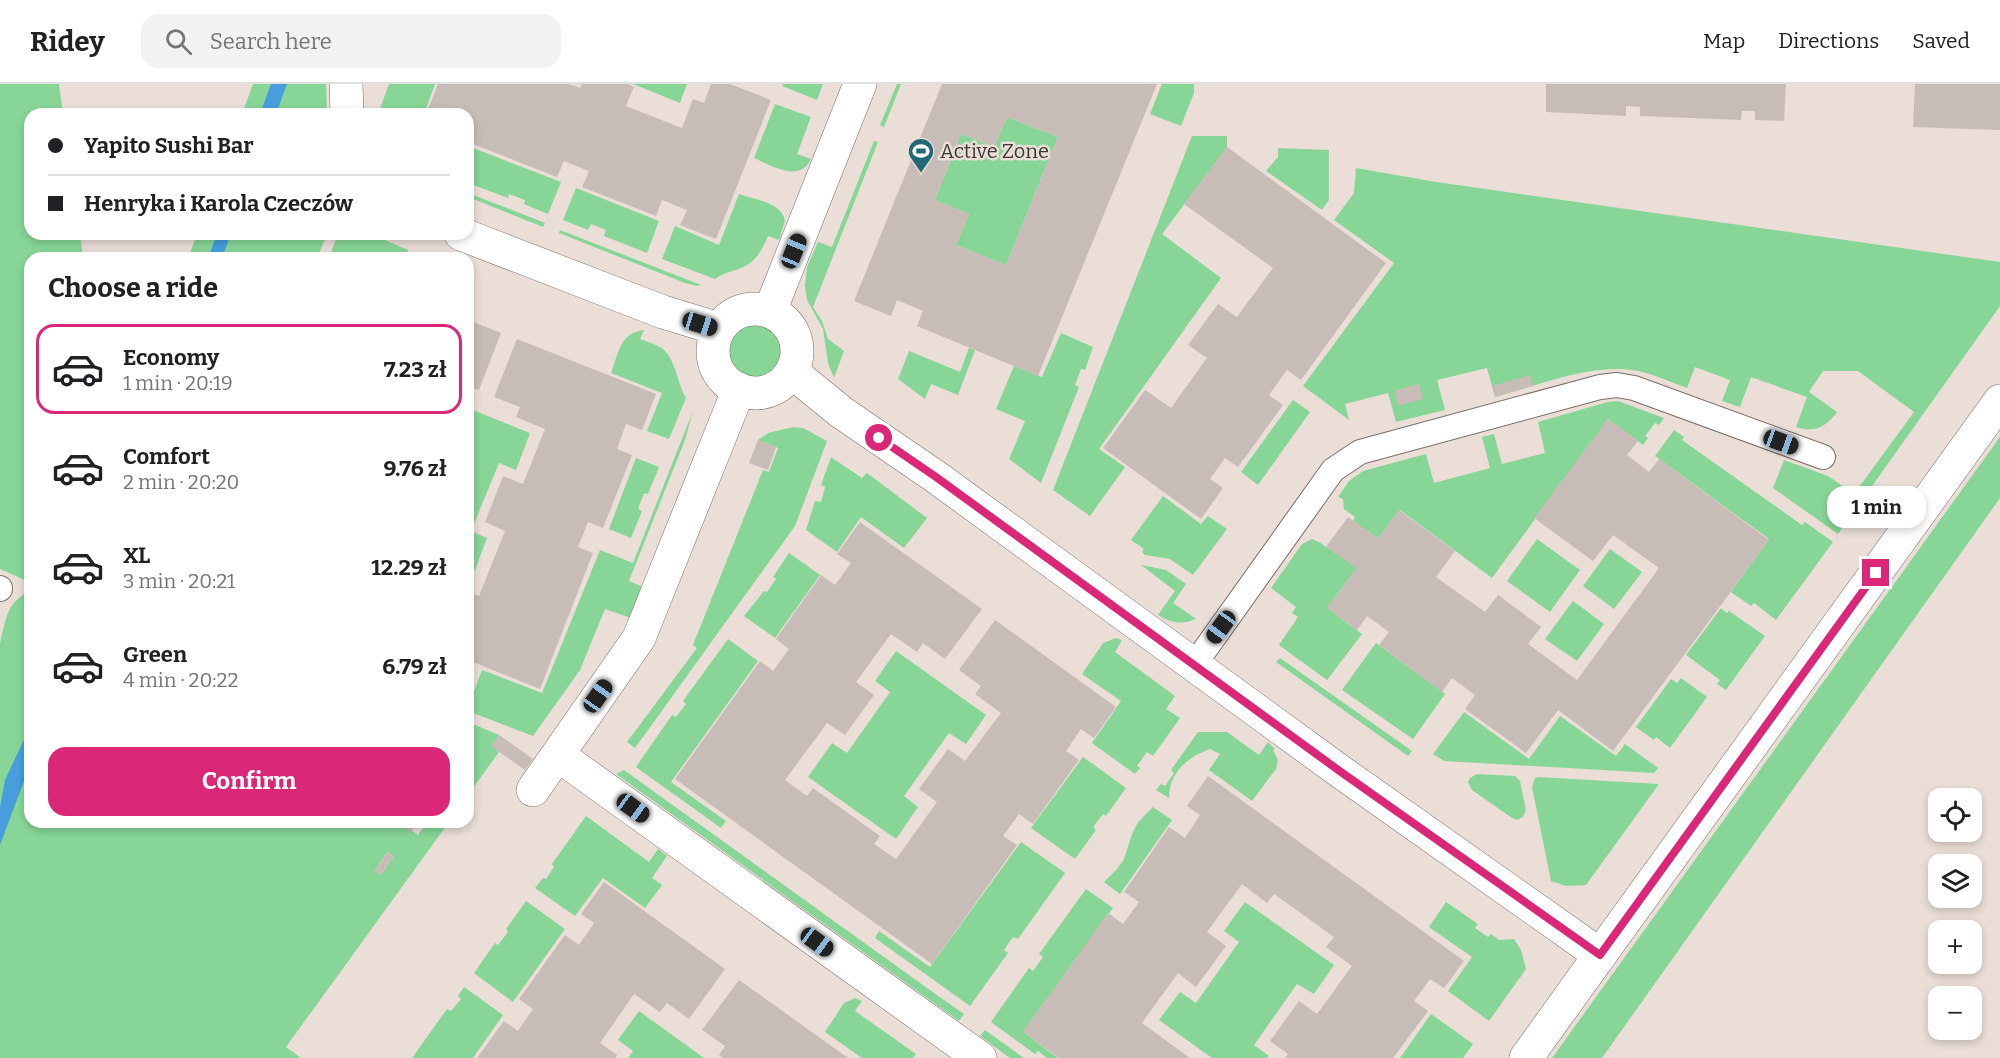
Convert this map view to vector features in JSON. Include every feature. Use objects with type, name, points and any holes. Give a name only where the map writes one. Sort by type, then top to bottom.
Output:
[{"type":"street","points":[[346,84],[346,108]]},
{"type":"street","points":[[770,311],[860,84]]},
{"type":"street","points":[[474,239],[663,312],[719,329]]},
{"type":"street","points":[[754,308],[770,311],[784,320],[796,339],[797,357],[792,372],[784,381],[768,391],[755,393],[740,389],[724,378],[715,361],[714,344],[719,329],[725,321],[739,312],[754,308]]},
{"type":"street","points":[[792,372],[841,412],[936,477],[1194,665],[1600,955]]},
{"type":"street","points":[[533,790],[639,638],[740,389]]},
{"type":"street","points":[[1526,1058],[2000,401]]},
{"type":"street","points":[[558,755],[980,1058]]},
{"type":"lane","points":[[1194,665],[1333,470],[1360,452],[1600,387],[1617,385],[1634,388],[1823,457]]},
{"type":"green space","points":[[0,84],[59,84],[62,108],[24,108],[24,240],[81,240],[82,252],[24,252],[24,580],[0,569]]},
{"type":"green space","points":[[253,84],[326,84],[327,108],[244,108]]},
{"type":"green space","points":[[389,84],[435,84],[426,108],[380,108]]},
{"type":"green space","points":[[633,84],[687,84],[680,103]]},
{"type":"green space","points":[[783,84],[823,84],[817,100],[782,86]]},
{"type":"green space","points":[[897,84],[901,84],[884,127],[880,125]]},
{"type":"green space","points":[[1162,84],[1194,84],[1194,93],[1181,126],[1150,114]]},
{"type":"green space","points":[[775,104],[811,117],[797,154],[811,159],[800,170],[777,168],[754,158]]},
{"type":"green space","points":[[1007,117],[1058,137],[1006,265],[956,245],[969,214],[935,200],[961,134],[994,147]]},
{"type":"green space","points":[[1192,136],[1227,136],[1227,147],[1162,234],[1221,278],[1099,449],[1125,467],[1090,516],[1053,490]]},
{"type":"green space","points":[[874,141],[878,142],[813,307],[822,321],[828,339],[844,351],[834,378],[828,363],[823,329],[807,300],[805,286],[807,267],[818,242],[832,247]]},
{"type":"green space","points":[[474,148],[561,182],[548,214],[524,204],[525,200],[509,194],[508,198],[474,185]]},
{"type":"green space","points":[[1278,148],[1329,150],[1329,200],[1322,210],[1266,171],[1278,157]]},
{"type":"green space","points":[[1356,168],[1436,182],[2000,262],[2000,306],[1838,534],[1773,488],[1784,460],[1828,476],[1854,494],[1914,412],[1858,371],[1823,371],[1809,392],[1837,412],[1829,422],[1814,429],[1796,427],[1807,397],[1751,377],[1740,407],[1722,401],[1730,380],[1695,367],[1687,388],[1639,371],[1621,369],[1566,376],[1495,397],[1487,368],[1437,380],[1445,410],[1396,422],[1388,393],[1345,404],[1349,420],[1303,386],[1394,263],[1334,220],[1354,193]]},
{"type":"green space","points":[[576,188],[659,221],[647,253],[604,236],[606,230],[591,224],[588,230],[563,220]]},
{"type":"green space","points":[[739,194],[767,203],[779,210],[785,221],[779,240],[768,236],[755,259],[715,279],[662,259],[675,226],[719,245]]},
{"type":"green space","points":[[474,195],[545,223],[543,227],[474,199]]},
{"type":"green space","points":[[560,230],[701,285],[685,283],[559,233]]},
{"type":"green space","points":[[195,240],[324,240],[320,252],[190,252]]},
{"type":"green space","points":[[336,240],[385,240],[408,250],[407,252],[331,252]]},
{"type":"green space","points":[[755,319],[767,321],[777,328],[784,338],[786,350],[784,362],[777,372],[767,379],[755,381],[743,379],[733,372],[726,362],[724,350],[726,338],[733,328],[743,321]]},
{"type":"green space","points":[[644,330],[640,339],[658,346],[667,354],[674,365],[686,398],[669,439],[647,431],[662,393],[611,373],[621,345],[629,335]]},
{"type":"green space","points":[[1061,333],[1093,347],[1085,370],[1081,369],[1075,385],[1079,387],[1041,483],[1009,459],[1025,421],[996,409],[1014,366],[1042,377]]},
{"type":"green space","points":[[969,348],[975,350],[958,395],[931,384],[925,399],[898,379],[909,351],[960,372]]},
{"type":"green space","points":[[1293,400],[1310,412],[1258,485],[1241,472]]},
{"type":"green space","points":[[1618,401],[1664,418],[1659,425],[1655,423],[1645,436],[1648,438],[1643,445],[1608,419],[1492,578],[1400,510],[1378,538],[1353,521],[1355,517],[1344,509],[1343,499],[1338,497],[1349,481],[1363,471],[1426,454],[1434,483],[1490,468],[1482,437],[1494,434],[1502,464],[1545,453],[1538,422]]},
{"type":"green space","points":[[474,410],[530,433],[516,470],[499,463],[474,524]]},
{"type":"green space","points":[[693,411],[685,440],[629,581],[643,587],[631,618],[605,609],[580,670],[533,736],[474,713],[474,691],[482,670],[542,693],[600,550],[633,563]]},
{"type":"green space","points":[[793,427],[803,428],[827,441],[795,526],[635,748],[627,742],[697,648],[693,645],[763,470],[769,472],[778,448],[758,440],[768,433]]},
{"type":"green space","points":[[1674,430],[1684,437],[1682,440],[1802,525],[1805,522],[1833,542],[1776,620],[1754,603],[1751,606],[1731,592],[1769,539],[1655,456]]},
{"type":"green space","points":[[2000,437],[2000,498],[1602,1058],[1552,1058]]},
{"type":"green space","points":[[831,457],[862,478],[867,473],[927,518],[904,548],[861,517],[837,552],[806,530],[815,501],[821,502],[825,487],[821,485]]},
{"type":"green space","points":[[636,458],[659,467],[648,494],[644,493],[638,509],[642,511],[631,538],[609,529]]},
{"type":"green space","points":[[1163,496],[1201,524],[1208,516],[1227,529],[1193,575],[1170,559],[1145,555],[1142,552],[1144,549],[1131,540]]},
{"type":"green space","points":[[474,532],[487,538],[474,570]]},
{"type":"green space","points":[[1312,539],[1357,568],[1327,608],[1362,634],[1327,680],[1279,645],[1298,617],[1292,613],[1296,607],[1271,588],[1302,544]]},
{"type":"green space","points":[[1537,539],[1580,570],[1550,612],[1507,581]]},
{"type":"green space","points":[[1610,549],[1642,572],[1614,609],[1583,586]]},
{"type":"green space","points":[[789,553],[820,575],[775,638],[744,616],[764,591],[767,592],[776,579],[773,577]]},
{"type":"green space","points":[[1141,565],[1166,570],[1186,584],[1173,603],[1196,619],[1177,622],[1158,615],[1175,591]]},
{"type":"green space","points":[[24,593],[24,828],[408,828],[418,835],[423,828],[445,828],[286,1047],[301,1058],[0,1058],[0,643],[10,608]],"holes":[[[387,852],[394,856],[381,875],[375,871]]]},
{"type":"green space","points":[[1573,601],[1604,624],[1577,661],[1545,639]]},
{"type":"green space","points":[[1721,608],[1765,636],[1726,690],[1717,684],[1720,680],[1686,655]]},
{"type":"green space","points":[[1116,638],[1122,640],[1115,652],[1175,696],[1166,709],[1180,718],[1153,756],[1147,752],[1137,766],[1140,768],[1135,774],[1092,743],[1121,701],[1082,674],[1103,643]]},
{"type":"green space","points":[[728,639],[758,661],[671,782],[726,821],[721,828],[636,767],[672,715],[676,717],[686,704],[683,701]]},
{"type":"green space","points":[[1376,643],[1445,694],[1413,739],[1342,690]]},
{"type":"green space","points":[[896,651],[986,715],[966,744],[949,733],[904,796],[918,807],[896,839],[808,777],[832,743],[847,753],[890,692],[875,681]]},
{"type":"green space","points":[[1280,658],[1412,751],[1408,756],[1276,662]]},
{"type":"green space","points":[[1681,678],[1707,697],[1670,748],[1656,737],[1654,740],[1636,727],[1671,679],[1677,683]]},
{"type":"green space","points":[[1464,712],[1529,759],[1560,716],[1616,756],[1625,744],[1658,768],[1654,773],[1444,761],[1433,754]]},
{"type":"green space","points":[[474,725],[499,735],[492,746],[499,752],[474,787]]},
{"type":"green space","points":[[1198,732],[1227,732],[1259,755],[1268,742],[1275,749],[1273,750],[1278,760],[1276,769],[1252,801],[1209,770],[1220,754],[1210,749],[1187,761],[1181,767],[1172,781],[1169,798],[1156,790],[1161,784],[1165,786],[1174,773],[1171,770]]},
{"type":"green space","points":[[1083,757],[1126,788],[1106,816],[1103,814],[1093,827],[1096,830],[1075,859],[1031,828]]},
{"type":"green space","points":[[624,770],[964,1014],[959,1021],[616,774]]},
{"type":"green space","points":[[1477,774],[1515,776],[1520,781],[1526,810],[1523,817],[1517,820],[1512,818],[1472,790],[1468,782]]},
{"type":"green space","points":[[1535,778],[1659,784],[1586,885],[1566,886],[1551,881],[1532,787]]},
{"type":"green space","points":[[1153,807],[1172,820],[1120,894],[1104,882],[1124,859],[1138,822]]},
{"type":"green space","points":[[586,816],[649,862],[658,849],[667,856],[652,878],[662,885],[645,908],[603,878],[575,916],[535,888],[543,878],[546,879],[554,867],[552,864]]},
{"type":"green space","points":[[1021,842],[1065,873],[1018,939],[1013,937],[1004,950],[1008,953],[970,1006],[875,938],[879,931],[930,967]]},
{"type":"green space","points":[[1086,889],[1113,908],[1023,1032],[1058,1058],[1047,1058],[1038,1051],[1035,1054],[991,1022],[1029,968],[1033,971],[1043,957],[1039,954]]},
{"type":"green space","points":[[526,901],[565,929],[513,1002],[474,973],[495,943],[498,945],[508,932],[506,929]]},
{"type":"green space","points":[[1245,902],[1334,965],[1314,994],[1297,984],[1254,1045],[1269,1056],[1267,1058],[1212,1058],[1159,1020],[1180,992],[1196,1003],[1239,942],[1224,931]]},
{"type":"green space","points":[[1446,902],[1478,924],[1475,928],[1488,937],[1491,934],[1499,940],[1514,939],[1521,950],[1526,969],[1489,1021],[1448,991],[1472,957],[1429,927]]},
{"type":"green space","points":[[464,987],[503,1015],[473,1058],[412,1058],[447,1009],[451,1011],[461,999],[458,996]]},
{"type":"green space","points":[[855,998],[862,1001],[855,1011],[916,1054],[913,1058],[862,1058],[825,1032],[844,1003]]},
{"type":"green space","points":[[639,1011],[704,1058],[628,1058],[633,1051],[618,1040]]},
{"type":"green space","points":[[1431,1014],[1473,1044],[1463,1058],[1400,1058]]},
{"type":"green space","points":[[985,1030],[1024,1058],[1010,1058],[980,1036]]},
{"type":"water","points":[[271,84],[287,84],[278,108],[262,108]]},
{"type":"water","points":[[215,240],[229,240],[224,252],[210,252]]},
{"type":"water","points":[[24,740],[24,781],[0,845],[0,807],[5,780]]},
{"type":"building","points":[[438,84],[569,84],[580,88],[582,84],[628,84],[634,87],[626,106],[682,128],[693,99],[704,103],[711,84],[730,84],[771,100],[716,239],[680,225],[687,210],[662,200],[656,216],[582,187],[589,171],[564,161],[557,177],[474,144],[474,108],[428,108]]},
{"type":"building","points":[[942,84],[1157,84],[1038,376],[917,326],[923,311],[897,300],[891,316],[854,301]],"holes":[[[1007,117],[1058,137],[1006,265],[956,245],[969,214],[935,200],[961,134],[994,147]]]},
{"type":"building","points":[[1546,84],[1786,84],[1784,121],[1755,120],[1755,111],[1742,111],[1741,120],[1640,116],[1640,107],[1626,106],[1626,116],[1546,112]]},
{"type":"building","points":[[1915,84],[2000,84],[2000,130],[1913,127]]},
{"type":"building","points":[[1227,147],[1386,263],[1301,380],[1287,370],[1269,395],[1283,405],[1238,467],[1225,458],[1210,479],[1223,488],[1201,519],[1103,448],[1145,390],[1171,408],[1207,358],[1188,345],[1218,304],[1237,317],[1273,268],[1184,204]]},
{"type":"building","points":[[474,322],[501,333],[479,390],[474,388]]},
{"type":"building","points":[[517,339],[656,394],[642,430],[626,424],[617,449],[632,455],[603,528],[588,522],[578,547],[593,553],[540,689],[474,662],[474,594],[479,596],[505,531],[485,522],[503,476],[523,484],[545,429],[516,417],[520,407],[494,397]]},
{"type":"building","points":[[1530,375],[1533,386],[1495,397],[1492,386]]},
{"type":"building","points":[[1419,384],[1423,399],[1398,406],[1394,391]]},
{"type":"building","points":[[1608,419],[1638,441],[1627,455],[1649,472],[1659,459],[1769,540],[1613,751],[1558,710],[1526,753],[1465,709],[1475,695],[1452,678],[1442,692],[1379,645],[1389,632],[1367,616],[1357,630],[1327,608],[1357,568],[1326,547],[1348,517],[1378,538],[1399,510],[1455,551],[1436,577],[1485,612],[1498,595],[1541,627],[1528,644],[1577,680],[1659,568],[1613,535],[1593,561],[1534,518]]},
{"type":"building","points":[[758,440],[776,447],[768,470],[749,463]]},
{"type":"building","points":[[860,522],[982,609],[945,659],[923,643],[917,652],[891,634],[856,682],[874,695],[845,735],[827,723],[785,780],[807,796],[813,788],[880,836],[874,844],[896,859],[937,802],[919,789],[948,749],[965,761],[1001,713],[975,694],[981,686],[959,670],[995,620],[1116,707],[1094,738],[1081,729],[1066,751],[1079,760],[1033,824],[1019,814],[1003,836],[1017,845],[932,964],[675,779],[760,661],[773,671],[789,649],[776,639],[821,575],[835,585],[851,563],[837,554]]},
{"type":"building","points":[[499,735],[533,759],[525,770],[491,746]]},
{"type":"building","points":[[1208,776],[1464,961],[1444,988],[1430,979],[1414,1001],[1428,1011],[1393,1058],[1285,1058],[1288,1054],[1270,1041],[1299,1001],[1317,1014],[1352,966],[1326,947],[1334,937],[1274,894],[1267,903],[1242,884],[1207,932],[1226,946],[1196,987],[1178,973],[1142,1023],[1190,1058],[1059,1058],[1023,1032],[1108,913],[1123,924],[1139,902],[1124,892],[1169,827],[1185,838],[1200,815],[1187,806]]},
{"type":"building","points":[[387,852],[394,856],[381,875],[375,871]]},
{"type":"building","points":[[604,882],[725,969],[689,1019],[667,1003],[660,1012],[634,994],[600,1043],[617,1055],[616,1058],[477,1058],[504,1021],[518,1031],[533,1009],[519,999],[565,935],[579,945],[594,923],[581,914]]},
{"type":"building","points":[[739,980],[848,1058],[723,1058],[719,1055],[725,1046],[702,1030]]},
{"type":"place","name":"Active Zone","points":[[921,174]]},
{"type":"route","points":[[879,438],[1341,772],[1600,955],[1876,573]]}]
